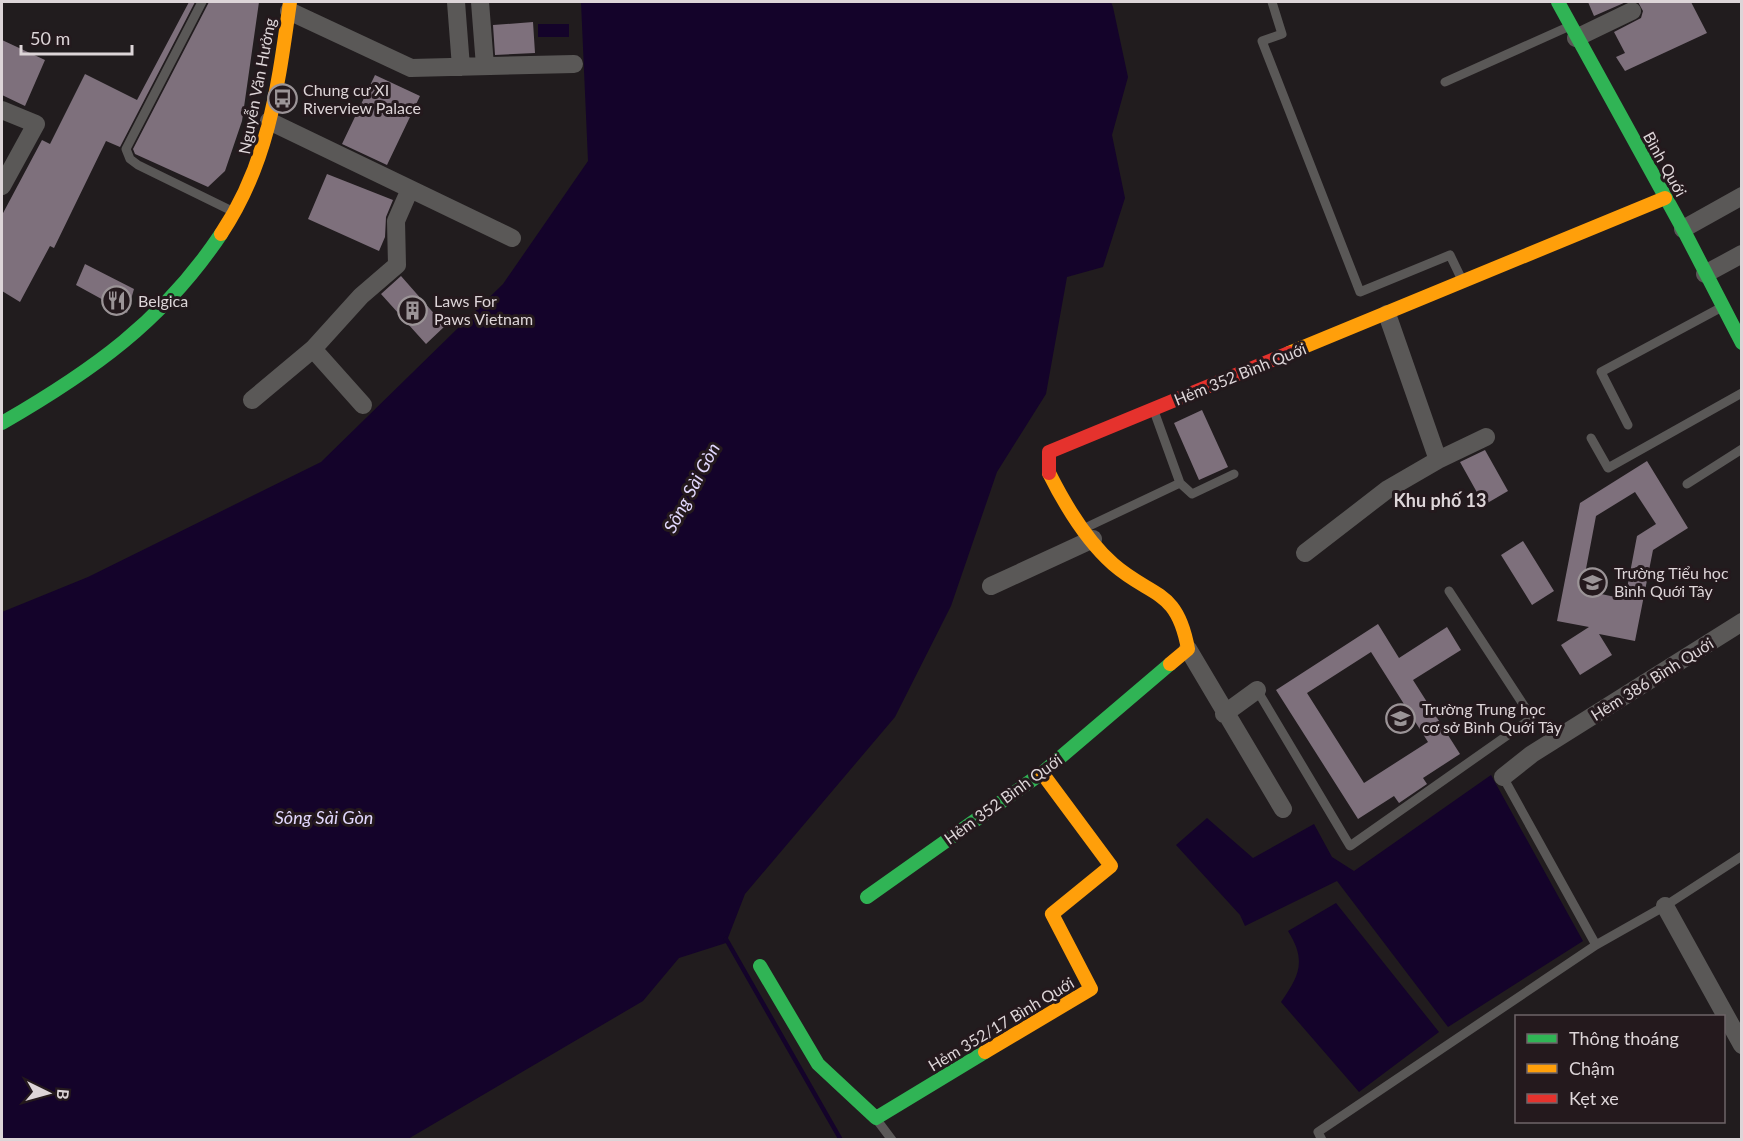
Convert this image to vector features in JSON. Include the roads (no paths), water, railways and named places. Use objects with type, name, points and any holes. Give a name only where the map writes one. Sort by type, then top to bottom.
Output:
[{"type":"street","points":[[456,2],[461,67]]},
{"type":"street","points":[[480,2],[485,66]]},
{"type":"street","name":"Bình Quới","points":[[1558,2],[1683,229],[1742,343]]},
{"type":"street","name":"Nguyễn Văn Hưởng","points":[[2,423],[98,366],[140,332],[182,290],[213,248],[235,212],[260,160],[289,6]]},
{"type":"street","points":[[289,6],[411,68],[574,64]]},
{"type":"street","points":[[1573,32],[1632,11]]},
{"type":"street","points":[[2,110],[36,124],[2,186]]},
{"type":"street","points":[[269,121],[512,238]]},
{"type":"street","points":[[252,400],[313,349],[361,296],[397,265],[396,221],[410,189]]},
{"type":"street","points":[[1683,229],[1742,196]]},
{"type":"street","name":"Hẻm 352 Bình Quới","points":[[1282,809],[1224,714],[1188,648],[1185,624],[1163,593],[1112,564],[1088,534],[1046,468],[1049,452],[1464,283],[1665,198]]},
{"type":"street","points":[[1705,274],[1742,254]]},
{"type":"street","points":[[1387,314],[1438,460]]},
{"type":"street","points":[[313,349],[363,405]]},
{"type":"street","points":[[1305,553],[1388,489],[1438,460],[1486,437]]},
{"type":"street","points":[[991,586],[1088,534]]},
{"type":"street","name":"Hẻm 386 Bình Quới","points":[[1503,777],[1532,754],[1742,622]]},
{"type":"street","name":"Hẻm 352 Bình Quới","points":[[867,897],[1042,773],[1188,648]]},
{"type":"street","points":[[1224,714],[1257,690]]},
{"type":"street","name":"Hẻm 352/17 Bình Quới","points":[[876,1118],[1091,989],[1052,914],[1112,866],[1042,773]]},
{"type":"street","points":[[1665,906],[1742,1045]]},
{"type":"street","points":[[760,966],[818,1064],[876,1118]]},
{"type":"lane","points":[[202,2],[126,149],[130,159],[138,165],[235,212]]},
{"type":"lane","points":[[1272,2],[1282,34],[1262,41],[1360,292],[1450,255],[1464,283]]},
{"type":"lane","points":[[1444,82],[1573,32]]},
{"type":"lane","points":[[1628,424],[1601,372],[1722,307]]},
{"type":"lane","points":[[1591,438],[1608,468],[1742,393]]},
{"type":"lane","points":[[1153,409],[1180,483],[1192,494],[1234,474]]},
{"type":"lane","points":[[1687,484],[1742,449]]},
{"type":"lane","points":[[1088,534],[1180,483]]},
{"type":"lane","points":[[1257,690],[1350,846],[1532,718],[1449,591]]},
{"type":"lane","points":[[1503,777],[1596,945]]},
{"type":"lane","points":[[1322,1140],[1318,1132],[1596,945],[1665,906],[1742,856]]},
{"type":"lane","points":[[876,1118],[892,1140]]},
{"type":"water","name":"Sông Sài Gòn","points":[[581,2],[1111,2],[1128,77],[1112,135],[1125,198],[1103,267],[1067,277],[1046,394],[997,472],[951,606],[895,717],[745,894],[726,943],[679,958],[643,1001],[408,1139],[2,1139],[2,612],[88,577],[321,462],[503,284],[588,161]]},
{"type":"water","points":[[538,24],[569,24],[569,37],[538,37]]},
{"type":"water","points":[[1491,775],[1583,941],[1448,1027],[1337,881],[1245,926],[1240,915],[1176,845],[1207,818],[1253,858],[1314,824],[1332,857],[1354,871]]},
{"type":"water","points":[[1336,903],[1439,1032],[1359,1092],[1281,1002],[1296,976],[1299,960],[1288,931]]},
{"type":"waterway","points":[[726,939],[841,1140]]},
{"type":"place","name":"Chung cư XI Riverview Palace","points":[[282,99]]},
{"type":"place","name":"Belgica","points":[[117,301]]},
{"type":"place","name":"Laws For Paws Vietnam","points":[[413,310]]},
{"type":"place","name":"Trường Tiểu học Bình Quới Tây","points":[[1593,582]]},
{"type":"place","name":"Trường Trung học cơ sở Bình Quới Tây","points":[[1401,718]]},
{"type":"district","name":"Khu phố 13","points":[[1440,501]]}]
